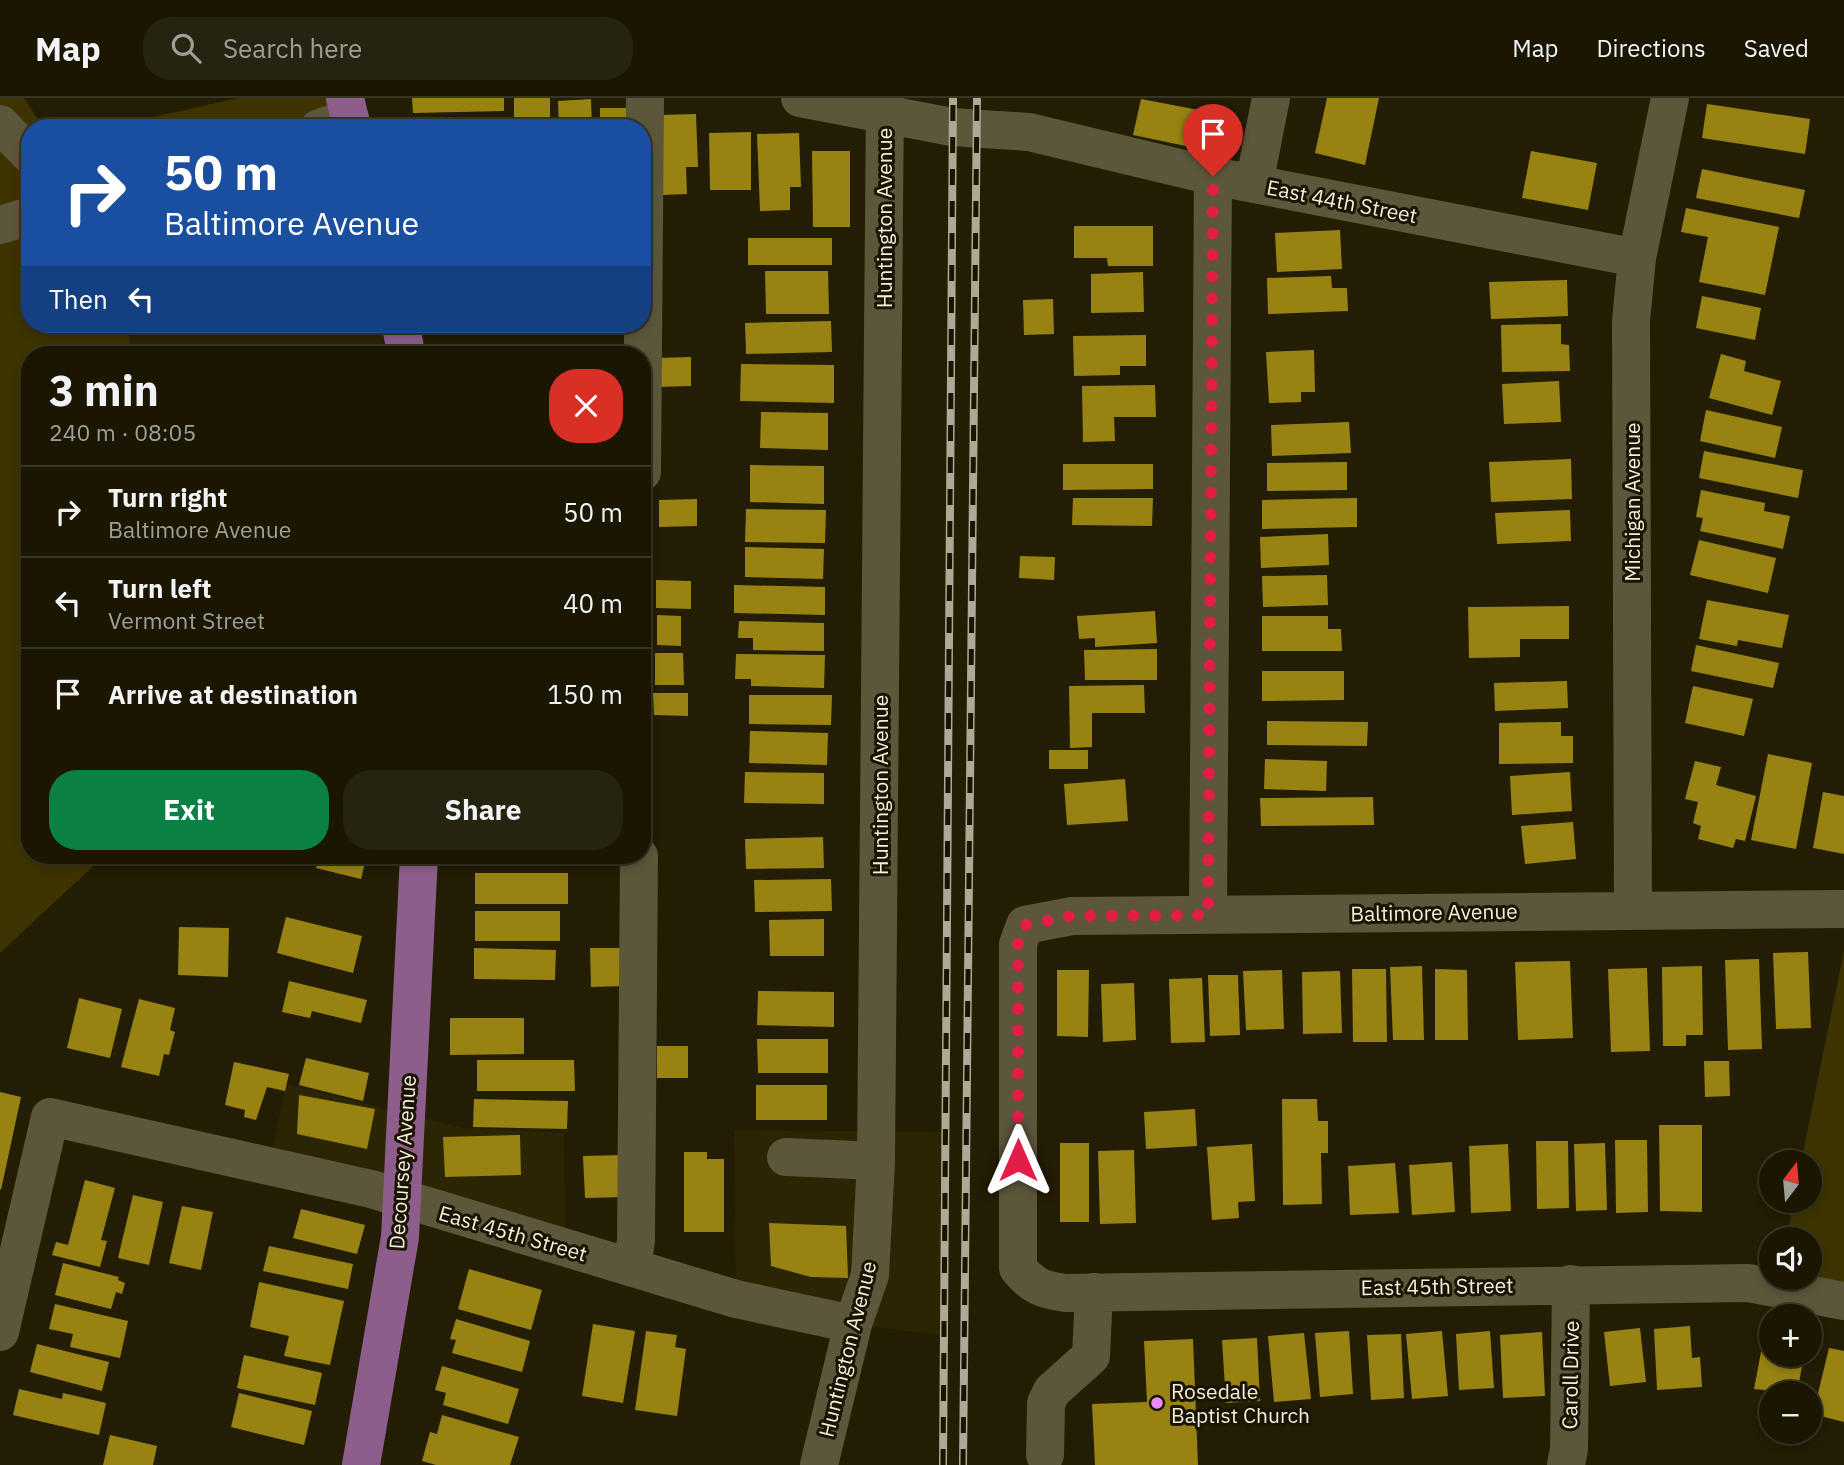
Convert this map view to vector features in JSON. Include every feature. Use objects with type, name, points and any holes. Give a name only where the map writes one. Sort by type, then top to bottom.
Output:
[{"type":"main road","name":"Decoursey Avenue","points":[[361,1465],[400,1237],[419,864]]},
{"type":"street","points":[[645,98],[645,119]]},
{"type":"street","name":"East 44th Street","points":[[800,98],[885,107],[952,127],[1029,115],[1213,176],[1637,258]]},
{"type":"street","points":[[1254,184],[1271,98]]},
{"type":"street","name":"Michigan Avenue","points":[[1633,909],[1631,321],[1637,258],[1670,98]]},
{"type":"street","name":"Huntington Avenue","points":[[819,1465],[853,1324],[870,1275],[876,1161],[885,107]]},
{"type":"street","points":[[0,124],[21,146]]},
{"type":"street","points":[[1208,915],[1213,176]]},
{"type":"street","points":[[0,225],[21,219]]},
{"type":"street","points":[[632,1268],[636,1241],[639,864]]},
{"type":"street","name":"Baltimore Avenue","points":[[1030,1283],[1018,1268],[1018,944],[1025,925],[1072,916],[1844,909]]},
{"type":"street","name":"East 45th Street","points":[[0,1332],[50,1117],[401,1197],[737,1299],[853,1324]]},
{"type":"street","points":[[786,1157],[876,1161]]},
{"type":"street","name":"East 45th Street","points":[[1030,1283],[1045,1291],[1094,1292],[1748,1283],[1844,1301]]},
{"type":"street","name":"Caroll Drive","points":[[1566,1465],[1569,1450],[1571,1284]]},
{"type":"street","points":[[1045,1455],[1046,1404],[1052,1391],[1075,1374],[1091,1356],[1094,1292]]},
{"type":"shaded area","points":[[0,98],[24,98],[40,119],[21,119],[21,333],[129,333],[129,346],[21,346],[21,864],[95,864],[0,953]]},
{"type":"shaded area","points":[[239,98],[345,98],[350,119],[144,119]]},
{"type":"shaded area","points":[[129,333],[402,333],[405,346],[129,346]]},
{"type":"shaded area","points":[[1844,951],[1844,1301],[1822,1286],[1822,1227],[1789,1227],[1791,1213],[1822,1213],[1822,1150],[1803,1150]]},
{"type":"shaded area","points":[[286,1084],[463,1128],[564,1133],[565,1248],[269,1165]]},
{"type":"shaded area","points":[[734,1130],[946,1132],[944,1336],[853,1324],[736,1299]]},
{"type":"building","points":[[412,98],[504,98],[504,111],[413,113]]},
{"type":"building","points":[[514,98],[550,98],[550,119],[514,119]]},
{"type":"building","points":[[1327,98],[1379,98],[1365,165],[1315,153]]},
{"type":"building","points":[[591,99],[592,119],[559,119],[558,101]]},
{"type":"building","points":[[1141,99],[1209,112],[1206,128],[1214,130],[1210,151],[1133,135]]},
{"type":"building","points":[[1707,104],[1810,119],[1805,154],[1702,138]]},
{"type":"building","points":[[600,108],[633,108],[633,119],[600,119]]},
{"type":"building","points":[[696,114],[698,167],[686,167],[687,194],[662,195],[660,115]]},
{"type":"building","points":[[751,132],[751,190],[710,190],[709,133]]},
{"type":"building","points":[[799,133],[801,187],[790,187],[790,210],[760,211],[757,134]]},
{"type":"building","points":[[812,151],[850,151],[850,227],[813,227]]},
{"type":"building","points":[[1531,151],[1597,163],[1588,210],[1522,198]]},
{"type":"building","points":[[1702,169],[1805,190],[1799,218],[1696,198]]},
{"type":"building","points":[[1686,208],[1779,227],[1765,295],[1699,282],[1708,237],[1681,232]]},
{"type":"building","points":[[1074,226],[1153,226],[1153,266],[1108,266],[1107,258],[1074,258]]},
{"type":"building","points":[[1340,230],[1342,269],[1277,272],[1275,233]]},
{"type":"building","points":[[748,238],[832,238],[832,265],[748,265]]},
{"type":"building","points":[[765,271],[828,271],[829,314],[766,314]]},
{"type":"building","points":[[1143,272],[1144,312],[1091,313],[1091,274]]},
{"type":"building","points":[[1331,276],[1332,288],[1347,288],[1348,311],[1268,314],[1267,278]]},
{"type":"building","points":[[1567,280],[1568,316],[1491,319],[1489,282]]},
{"type":"building","points":[[1702,296],[1761,308],[1755,340],[1696,328]]},
{"type":"building","points":[[1053,299],[1054,334],[1024,335],[1023,300]]},
{"type":"building","points":[[831,321],[832,352],[746,354],[745,323]]},
{"type":"building","points":[[1561,324],[1561,344],[1569,345],[1570,371],[1502,372],[1501,325]]},
{"type":"building","points":[[472,333],[525,333],[472,335]]},
{"type":"building","points":[[1146,335],[1146,366],[1120,366],[1120,375],[1074,376],[1073,336]]},
{"type":"building","points":[[1314,350],[1315,392],[1301,392],[1301,402],[1269,403],[1266,352]]},
{"type":"building","points":[[1721,354],[1746,361],[1744,371],[1781,381],[1772,415],[1709,398]]},
{"type":"building","points":[[691,357],[691,386],[657,387],[656,358]]},
{"type":"building","points":[[741,364],[834,365],[834,403],[740,401]]},
{"type":"building","points":[[1559,381],[1561,422],[1504,424],[1502,384]]},
{"type":"building","points":[[1155,385],[1156,417],[1114,417],[1115,441],[1083,442],[1082,386]]},
{"type":"building","points":[[1706,410],[1782,427],[1775,458],[1700,441]]},
{"type":"building","points":[[761,412],[828,413],[828,450],[760,448]]},
{"type":"building","points":[[1349,422],[1351,453],[1272,456],[1271,425]]},
{"type":"building","points":[[1704,451],[1803,470],[1798,498],[1699,478]]},
{"type":"building","points":[[1571,459],[1572,499],[1491,502],[1489,462]]},
{"type":"building","points":[[1347,462],[1347,490],[1267,491],[1267,463]]},
{"type":"building","points":[[1063,464],[1153,464],[1153,489],[1063,490]]},
{"type":"building","points":[[750,465],[824,466],[824,504],[750,502]]},
{"type":"building","points":[[1701,490],[1765,503],[1764,511],[1790,516],[1783,549],[1700,531],[1703,518],[1696,517]]},
{"type":"building","points":[[1073,498],[1153,498],[1152,526],[1072,525]]},
{"type":"building","points":[[1357,498],[1357,527],[1262,529],[1262,500]]},
{"type":"building","points":[[697,499],[697,526],[659,527],[659,500]]},
{"type":"building","points":[[746,509],[826,510],[825,543],[745,542]]},
{"type":"building","points":[[1570,510],[1571,541],[1497,544],[1495,513]]},
{"type":"building","points":[[1328,534],[1329,565],[1261,568],[1260,537]]},
{"type":"building","points":[[1699,540],[1776,558],[1768,593],[1690,575]]},
{"type":"building","points":[[745,547],[824,549],[823,579],[745,577]]},
{"type":"building","points":[[1020,556],[1055,557],[1054,580],[1019,578]]},
{"type":"building","points":[[1327,575],[1328,605],[1263,607],[1262,576]]},
{"type":"building","points":[[656,580],[691,581],[691,609],[656,608]]},
{"type":"building","points":[[734,585],[825,587],[825,615],[734,613]]},
{"type":"building","points":[[1707,600],[1789,615],[1782,648],[1738,640],[1737,646],[1699,639]]},
{"type":"building","points":[[1569,606],[1569,639],[1520,639],[1520,657],[1469,658],[1468,607]]},
{"type":"building","points":[[1155,611],[1157,643],[1095,647],[1095,638],[1079,639],[1077,616]]},
{"type":"building","points":[[657,615],[681,616],[681,646],[657,645]]},
{"type":"building","points":[[1262,616],[1328,616],[1328,629],[1341,629],[1342,651],[1262,651]]},
{"type":"building","points":[[739,621],[824,623],[824,651],[753,650],[753,638],[738,638]]},
{"type":"building","points":[[1696,645],[1779,663],[1773,688],[1691,671]]},
{"type":"building","points":[[1157,649],[1157,680],[1085,680],[1084,650]]},
{"type":"building","points":[[655,653],[683,653],[684,685],[655,685]]},
{"type":"building","points":[[736,654],[825,655],[824,688],[751,686],[751,679],[735,679]]},
{"type":"building","points":[[1262,671],[1344,671],[1344,700],[1262,701]]},
{"type":"building","points":[[1567,681],[1568,708],[1495,711],[1494,683]]},
{"type":"building","points":[[1144,685],[1145,713],[1092,713],[1092,747],[1070,748],[1069,686]]},
{"type":"building","points":[[1693,686],[1753,699],[1744,736],[1685,723]]},
{"type":"building","points":[[653,693],[688,693],[688,716],[654,715]]},
{"type":"building","points":[[749,695],[832,695],[831,725],[749,724]]},
{"type":"building","points":[[1267,721],[1368,722],[1367,746],[1267,745]]},
{"type":"building","points":[[1561,722],[1561,736],[1573,736],[1573,763],[1499,764],[1499,723]]},
{"type":"building","points":[[750,731],[828,733],[827,765],[749,763]]},
{"type":"building","points":[[1049,750],[1088,750],[1088,769],[1049,769]]},
{"type":"building","points":[[1768,754],[1812,763],[1796,849],[1751,840]]},
{"type":"building","points":[[1265,759],[1327,761],[1326,791],[1264,789]]},
{"type":"building","points":[[1695,761],[1721,767],[1716,785],[1756,796],[1745,841],[1736,839],[1733,848],[1698,839],[1701,826],[1693,823],[1698,802],[1685,799]]},
{"type":"building","points":[[745,772],[824,773],[824,804],[744,803]]},
{"type":"building","points":[[1570,772],[1572,811],[1512,815],[1510,776]]},
{"type":"building","points":[[1125,779],[1128,821],[1067,825],[1064,784]]},
{"type":"building","points":[[1823,792],[1844,796],[1844,854],[1813,848]]},
{"type":"building","points":[[1373,797],[1374,825],[1261,826],[1260,798]]},
{"type":"building","points":[[1573,822],[1576,859],[1525,864],[1521,826]]},
{"type":"building","points":[[823,837],[824,868],[746,869],[745,839]]},
{"type":"building","points":[[317,864],[365,864],[361,879],[316,868]]},
{"type":"building","points":[[475,873],[568,873],[568,904],[475,904]]},
{"type":"building","points":[[831,879],[832,911],[755,912],[754,880]]},
{"type":"building","points":[[475,911],[560,911],[560,941],[475,941]]},
{"type":"building","points":[[286,917],[362,936],[353,973],[277,953]]},
{"type":"building","points":[[824,919],[824,956],[770,956],[769,920]]},
{"type":"building","points":[[179,927],[229,928],[228,977],[178,975]]},
{"type":"building","points":[[474,948],[556,950],[555,980],[474,979]]},
{"type":"building","points":[[590,948],[624,948],[625,986],[591,987]]},
{"type":"building","points":[[1808,952],[1811,1028],[1776,1029],[1773,953]]},
{"type":"building","points":[[1759,959],[1762,1049],[1728,1050],[1725,960]]},
{"type":"building","points":[[1570,961],[1573,1038],[1518,1040],[1515,962]]},
{"type":"building","points":[[1422,966],[1424,1040],[1393,1040],[1390,967]]},
{"type":"building","points":[[1702,966],[1703,1035],[1686,1035],[1686,1046],[1663,1046],[1662,967]]},
{"type":"building","points":[[1647,968],[1650,1051],[1611,1052],[1608,969]]},
{"type":"building","points":[[1352,969],[1386,969],[1387,1042],[1353,1042]]},
{"type":"building","points":[[1435,969],[1467,970],[1468,1040],[1435,1040]]},
{"type":"building","points":[[1057,970],[1089,970],[1088,1037],[1057,1036]]},
{"type":"building","points":[[1282,970],[1284,1029],[1246,1030],[1243,971]]},
{"type":"building","points":[[1340,971],[1342,1033],[1303,1034],[1302,972]]},
{"type":"building","points":[[1208,975],[1238,975],[1240,1035],[1210,1036]]},
{"type":"building","points":[[1202,978],[1205,1042],[1171,1043],[1169,979]]},
{"type":"building","points":[[289,981],[367,1000],[361,1023],[312,1011],[310,1018],[282,1012]]},
{"type":"building","points":[[1134,983],[1136,1040],[1103,1042],[1101,984]]},
{"type":"building","points":[[758,991],[834,992],[834,1027],[757,1025]]},
{"type":"building","points":[[79,998],[122,1009],[110,1058],[67,1048]]},
{"type":"building","points":[[139,999],[175,1008],[170,1030],[175,1032],[169,1055],[164,1054],[159,1076],[121,1067]]},
{"type":"building","points":[[450,1018],[524,1018],[524,1054],[450,1055]]},
{"type":"building","points":[[757,1039],[828,1039],[828,1073],[758,1073]]},
{"type":"building","points":[[657,1046],[688,1046],[688,1078],[657,1078]]},
{"type":"building","points":[[306,1058],[369,1073],[363,1101],[299,1085]]},
{"type":"building","points":[[477,1060],[574,1060],[575,1091],[477,1091]]},
{"type":"building","points":[[1704,1061],[1729,1061],[1730,1096],[1705,1097]]},
{"type":"building","points":[[234,1062],[289,1074],[285,1091],[267,1087],[256,1120],[244,1117],[245,1110],[225,1105]]},
{"type":"building","points":[[756,1085],[827,1085],[827,1120],[756,1120]]},
{"type":"building","points":[[0,1092],[21,1097],[1,1190],[0,1189]]},
{"type":"building","points":[[299,1095],[375,1109],[367,1149],[297,1134]]},
{"type":"building","points":[[474,1099],[568,1101],[567,1129],[473,1127]]},
{"type":"building","points":[[1282,1099],[1317,1099],[1318,1121],[1328,1121],[1328,1153],[1321,1153],[1322,1204],[1283,1205]]},
{"type":"building","points":[[1195,1109],[1197,1146],[1146,1149],[1144,1112]]},
{"type":"building","points":[[1659,1125],[1702,1125],[1702,1212],[1660,1211]]},
{"type":"building","points":[[520,1135],[521,1175],[445,1177],[443,1137]]},
{"type":"building","points":[[1615,1140],[1647,1140],[1648,1212],[1616,1213]]},
{"type":"building","points":[[1536,1141],[1568,1141],[1569,1208],[1537,1209]]},
{"type":"building","points":[[1060,1143],[1089,1143],[1089,1222],[1060,1222]]},
{"type":"building","points":[[1605,1143],[1607,1210],[1576,1211],[1574,1144]]},
{"type":"building","points":[[1252,1144],[1255,1201],[1238,1202],[1239,1218],[1212,1220],[1207,1147]]},
{"type":"building","points":[[1508,1144],[1511,1211],[1471,1213],[1469,1146]]},
{"type":"building","points":[[1134,1150],[1136,1223],[1100,1224],[1098,1151]]},
{"type":"building","points":[[684,1152],[707,1152],[707,1159],[724,1159],[724,1232],[684,1232]]},
{"type":"building","points":[[624,1155],[626,1197],[585,1198],[583,1156]]},
{"type":"building","points":[[1452,1162],[1455,1212],[1412,1215],[1409,1165]]},
{"type":"building","points":[[1395,1163],[1399,1213],[1350,1215],[1348,1166]]},
{"type":"building","points":[[85,1180],[115,1188],[101,1240],[107,1241],[100,1267],[52,1255],[56,1242],[68,1245]]},
{"type":"building","points":[[133,1195],[163,1202],[149,1265],[118,1258]]},
{"type":"building","points":[[182,1206],[213,1212],[201,1270],[169,1263]]},
{"type":"building","points":[[301,1209],[365,1225],[357,1254],[293,1238]]},
{"type":"building","points":[[769,1223],[846,1226],[848,1278],[811,1277],[771,1266]]},
{"type":"building","points":[[269,1246],[353,1264],[348,1289],[263,1271]]},
{"type":"building","points":[[63,1263],[119,1277],[118,1280],[125,1283],[122,1294],[116,1292],[111,1309],[55,1295]]},
{"type":"building","points":[[469,1269],[542,1290],[531,1330],[458,1309]]},
{"type":"building","points":[[259,1282],[344,1301],[330,1365],[284,1356],[289,1336],[250,1327]]},
{"type":"building","points":[[55,1304],[128,1321],[120,1358],[70,1347],[73,1334],[49,1329]]},
{"type":"building","points":[[456,1319],[530,1341],[522,1372],[452,1353],[456,1340],[450,1339]]},
{"type":"building","points":[[593,1324],[635,1331],[623,1403],[582,1396]]},
{"type":"building","points":[[1690,1326],[1692,1358],[1700,1357],[1702,1387],[1657,1390],[1654,1329]]},
{"type":"building","points":[[1640,1328],[1646,1382],[1610,1386],[1604,1332]]},
{"type":"building","points":[[646,1331],[677,1335],[675,1347],[686,1349],[677,1416],[635,1410]]},
{"type":"building","points":[[1349,1331],[1353,1394],[1320,1397],[1315,1333]]},
{"type":"building","points":[[1442,1331],[1448,1396],[1412,1399],[1406,1334]]},
{"type":"building","points":[[1490,1331],[1494,1388],[1459,1390],[1456,1334]]},
{"type":"building","points":[[1542,1332],[1545,1396],[1503,1398],[1500,1335]]},
{"type":"building","points":[[1304,1333],[1311,1399],[1274,1402],[1268,1336]]},
{"type":"building","points":[[1401,1334],[1404,1398],[1371,1400],[1367,1335]]},
{"type":"building","points":[[1257,1338],[1260,1401],[1226,1403],[1222,1340]]},
{"type":"building","name":"Rosedale Baptist Church","points":[[1193,1339],[1198,1465],[1095,1465],[1092,1404],[1147,1402],[1144,1341]]},
{"type":"building","points":[[37,1344],[109,1362],[102,1391],[30,1372]]},
{"type":"building","points":[[1829,1348],[1844,1351],[1844,1422],[1822,1416],[1821,1381]]},
{"type":"building","points":[[244,1355],[322,1373],[315,1405],[237,1388]]},
{"type":"building","points":[[1759,1363],[1759,1367],[1802,1367],[1799,1381],[1759,1381],[1759,1389],[1754,1389]]},
{"type":"building","points":[[442,1366],[519,1389],[508,1424],[443,1405],[446,1393],[435,1390]]},
{"type":"building","points":[[19,1389],[62,1399],[63,1393],[106,1403],[99,1435],[13,1415]]},
{"type":"building","points":[[239,1393],[312,1411],[304,1445],[231,1427]]},
{"type":"building","points":[[442,1415],[519,1437],[510,1465],[436,1465],[422,1461],[430,1432],[437,1434]]},
{"type":"building","points":[[110,1435],[157,1446],[153,1465],[103,1465]]},
{"type":"railway","points":[[943,1465],[953,98]]},
{"type":"railway","points":[[963,1465],[977,98]]},
{"type":"place","name":"Rosedale Baptist Church","points":[[1157,1403]]},
{"type":"route","points":[[1018,1160],[1018,944],[1025,925],[1072,916],[1208,915],[1213,176]]}]
